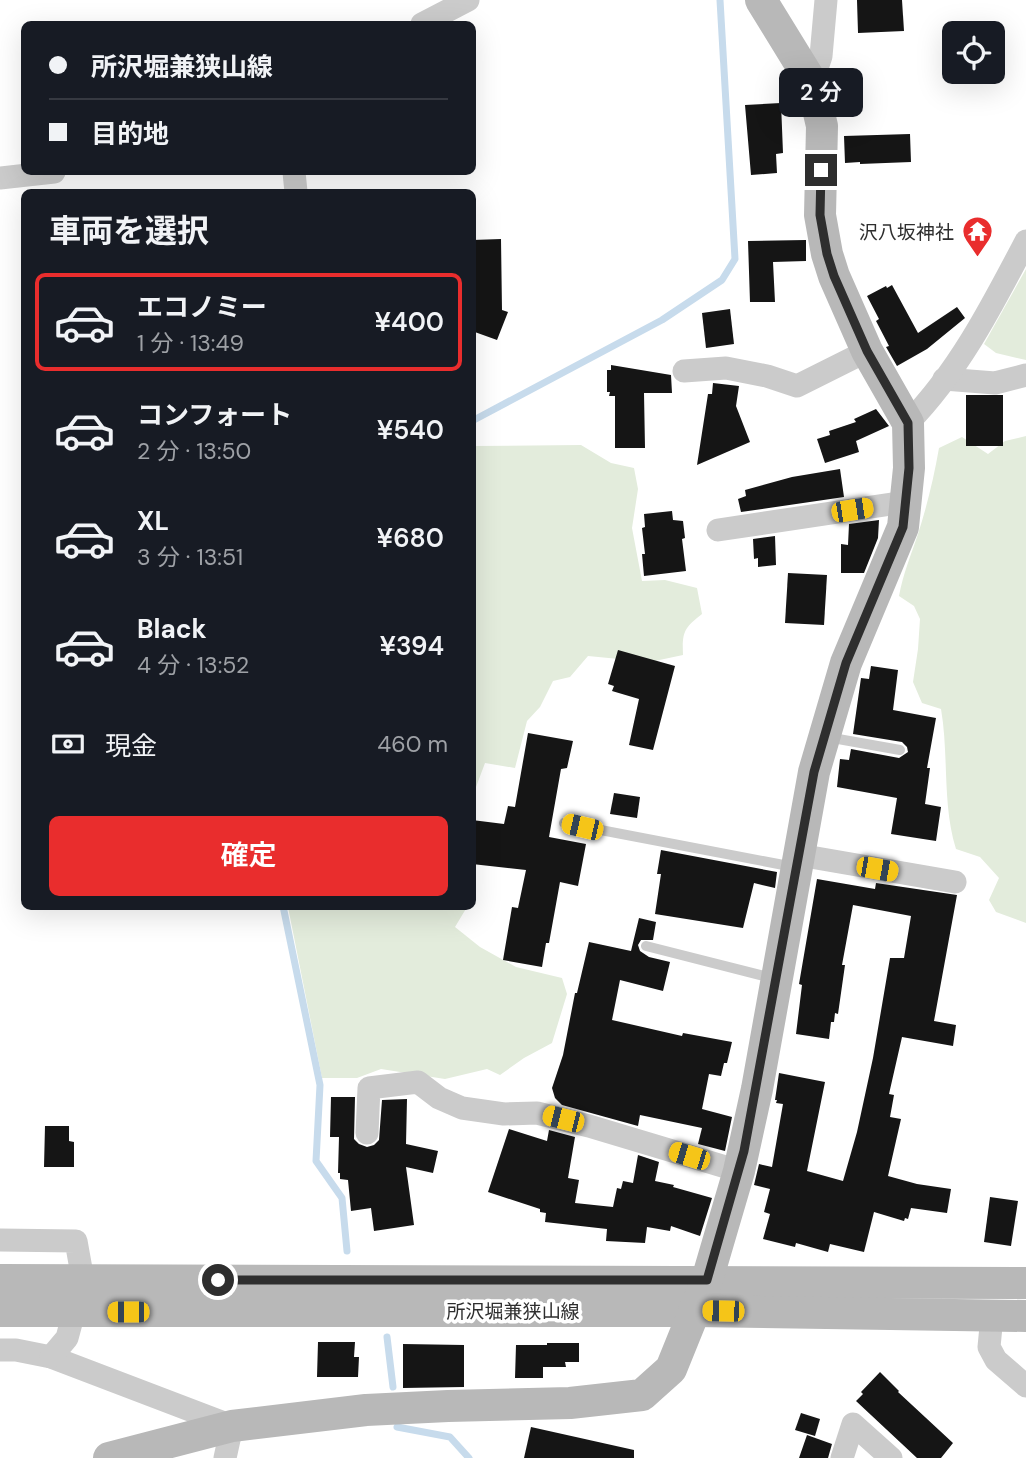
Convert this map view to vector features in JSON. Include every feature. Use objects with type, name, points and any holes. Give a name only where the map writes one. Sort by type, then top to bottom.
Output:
[{"type":"main road","points":[[109,1458],[232,1426],[366,1410],[570,1403],[642,1395],[671,1369],[707,1280],[739,1171],[814,772],[846,663],[903,527],[909,468],[908,423],[867,351],[827,254],[820,215],[822,126],[812,83],[761,0]]},
{"type":"main road","name":"所沢堀兼狭山線","points":[[0,1280],[1026,1283]]},
{"type":"main road","name":"所沢堀兼狭山線","points":[[0,1311],[696,1311],[1026,1316]]},
{"type":"street","points":[[428,21],[468,0]]},
{"type":"street","points":[[812,83],[821,56],[827,0]]},
{"type":"street","points":[[0,178],[27,175]]},
{"type":"street","points":[[908,423],[928,402],[989,310],[1026,241]]},
{"type":"street","points":[[684,371],[726,368],[767,376],[797,386],[867,351]]},
{"type":"street","points":[[944,379],[995,383],[1026,374]]},
{"type":"street","points":[[718,530],[905,502]]},
{"type":"street","points":[[797,862],[956,882]]},
{"type":"street","points":[[367,1133],[369,1088],[418,1082],[439,1098],[463,1108],[504,1114],[537,1113],[739,1171]]},
{"type":"street","points":[[0,1240],[76,1241],[83,1280]]},
{"type":"street","points":[[51,1357],[68,1338],[74,1312]]},
{"type":"street","points":[[992,1316],[989,1347],[996,1360],[1026,1387]]},
{"type":"street","points":[[0,1350],[16,1350],[51,1357],[232,1426],[225,1458]]},
{"type":"street","points":[[842,1458],[853,1424],[891,1458]]},
{"type":"lane","points":[[824,736],[900,750]]},
{"type":"lane","points":[[564,823],[797,862]]},
{"type":"lane","points":[[646,946],[776,979]]},
{"type":"green space","points":[[1026,269],[1026,360],[996,353],[984,344]]},
{"type":"green space","points":[[1026,436],[1026,923],[996,912],[989,900],[999,878],[980,857],[956,849],[947,797],[941,709],[922,703],[913,682],[920,619],[914,606],[899,596],[933,481],[939,448],[962,437],[988,454],[1005,441]]},
{"type":"green space","points":[[581,445],[611,463],[634,468],[638,489],[632,528],[642,581],[665,580],[697,588],[702,614],[685,631],[683,655],[650,662],[588,656],[570,677],[553,681],[540,707],[527,721],[515,768],[485,763],[476,787],[476,446]]},
{"type":"green space","points":[[289,910],[465,910],[455,927],[480,947],[516,967],[562,978],[567,994],[552,1043],[500,1075],[487,1069],[445,1079],[381,1069],[357,1078],[322,1078]]},
{"type":"building","points":[[857,0],[902,0],[904,31],[858,33]]},
{"type":"building","points":[[781,103],[783,153],[776,154],[777,173],[751,175],[745,105]]},
{"type":"building","points":[[910,134],[911,162],[845,163],[844,136]]},
{"type":"building","points":[[501,239],[502,310],[508,312],[497,340],[476,332],[476,240]]},
{"type":"building","points":[[806,240],[806,261],[773,262],[775,302],[750,302],[748,241]]},
{"type":"building","points":[[892,285],[918,333],[957,307],[965,318],[927,349],[897,366],[886,347],[889,346],[876,321],[879,319],[867,296]]},
{"type":"building","points":[[730,309],[734,344],[706,348],[702,313]]},
{"type":"building","points":[[611,365],[671,375],[672,393],[644,393],[645,448],[615,448],[615,396],[609,396],[610,392],[607,392],[607,370],[611,370]]},
{"type":"building","points":[[713,383],[739,386],[736,406],[750,442],[697,465],[708,394],[712,394]]},
{"type":"building","points":[[966,395],[1003,395],[1003,446],[966,446]]},
{"type":"building","points":[[876,409],[889,426],[856,441],[859,452],[825,463],[817,439],[830,435],[829,431],[856,422],[854,419]]},
{"type":"building","points":[[840,469],[844,497],[741,512],[738,499],[746,496],[745,490],[792,477]]},
{"type":"building","points":[[672,511],[673,520],[683,521],[686,571],[644,576],[644,514]]},
{"type":"building","points":[[879,520],[878,538],[864,573],[841,573],[841,544],[848,545],[849,524]]},
{"type":"building","points":[[775,536],[776,565],[758,567],[758,558],[754,559],[753,539]]},
{"type":"building","points":[[788,573],[827,575],[824,625],[785,623]]},
{"type":"building","points":[[618,650],[675,666],[653,750],[629,745],[639,699],[612,691],[614,686],[608,684]]},
{"type":"building","points":[[871,666],[898,670],[893,710],[936,718],[927,768],[930,768],[925,804],[941,807],[936,841],[891,834],[897,798],[837,787],[840,759],[849,760],[851,749],[899,758],[908,752],[902,742],[853,734],[861,678],[869,679]]},
{"type":"building","points":[[528,733],[573,741],[567,768],[561,769],[549,837],[586,844],[578,886],[560,882],[542,967],[503,960],[512,907],[518,908],[526,870],[476,864],[476,820],[504,824],[508,806],[515,807]]},
{"type":"building","points":[[614,793],[640,797],[637,818],[610,814]]},
{"type":"building","points":[[661,850],[777,872],[775,888],[754,883],[743,928],[655,914],[661,874],[657,874]]},
{"type":"building","points":[[817,879],[875,889],[876,883],[957,895],[934,1021],[956,1025],[953,1046],[902,1037],[889,1094],[894,1095],[890,1117],[901,1119],[888,1176],[951,1189],[947,1213],[911,1208],[908,1219],[905,1218],[904,1221],[874,1212],[864,1252],[830,1244],[828,1252],[796,1243],[795,1247],[763,1239],[770,1214],[764,1212],[770,1189],[754,1185],[759,1164],[772,1167],[783,1104],[776,1103],[775,1100],[779,1073],[825,1082],[807,1171],[843,1181],[873,1058],[890,958],[904,958],[911,916],[853,905],[842,965],[845,965],[838,1014],[835,1013],[834,1022],[831,1022],[829,1039],[796,1034],[802,985],[799,984]]},
{"type":"building","points":[[639,918],[656,922],[653,940],[641,940],[638,945],[640,951],[649,957],[670,962],[663,991],[620,980],[612,1020],[682,1036],[683,1033],[732,1042],[721,1076],[709,1074],[702,1109],[732,1117],[725,1151],[698,1144],[702,1128],[640,1115],[638,1126],[562,1105],[555,1098],[552,1088],[563,1055],[575,993],[589,942],[631,951]]},
{"type":"building","points":[[331,1097],[355,1097],[354,1139],[367,1147],[379,1140],[382,1100],[407,1099],[406,1144],[438,1151],[433,1173],[406,1167],[414,1225],[374,1231],[371,1208],[351,1211],[348,1180],[340,1179],[338,1173],[339,1137],[330,1137]]},
{"type":"building","points":[[45,1126],[69,1126],[69,1141],[74,1142],[74,1167],[44,1167]]},
{"type":"building","points":[[509,1129],[547,1141],[549,1130],[575,1137],[568,1178],[579,1180],[575,1203],[613,1207],[617,1188],[621,1189],[623,1181],[633,1183],[638,1155],[659,1162],[655,1181],[712,1198],[700,1236],[671,1226],[670,1231],[647,1227],[645,1243],[606,1241],[607,1229],[545,1222],[546,1213],[540,1212],[540,1209],[488,1192]]},
{"type":"building","points":[[990,1197],[1018,1201],[1011,1246],[984,1242]]},
{"type":"building","points":[[318,1342],[355,1342],[354,1357],[359,1357],[358,1377],[317,1377]]},
{"type":"building","points":[[579,1343],[579,1362],[565,1362],[566,1367],[543,1367],[543,1378],[515,1378],[516,1345]]},
{"type":"building","points":[[403,1344],[464,1345],[464,1387],[403,1388]]},
{"type":"building","points":[[880,1372],[953,1443],[941,1458],[917,1458],[856,1401]]},
{"type":"building","points":[[801,1413],[820,1419],[815,1436],[795,1430]]},
{"type":"building","points":[[531,1427],[634,1450],[634,1458],[524,1458]]},
{"type":"building","points":[[807,1435],[832,1444],[828,1458],[799,1458]]},
{"type":"waterway","points":[[476,419],[662,320],[722,280],[735,259],[720,0]]},
{"type":"waterway","points":[[284,910],[320,1085],[316,1161],[342,1198],[347,1251]]},
{"type":"waterway","points":[[387,1337],[393,1387]]},
{"type":"waterway","points":[[397,1427],[450,1437],[469,1458]]},
{"type":"place","name":"沢八坂神社","points":[[977,259]]},
{"type":"route","points":[[218,1280],[707,1280],[744,1151],[814,772],[846,663],[903,527],[909,468],[908,423],[867,351],[834,276],[820,215],[821,170]]}]
